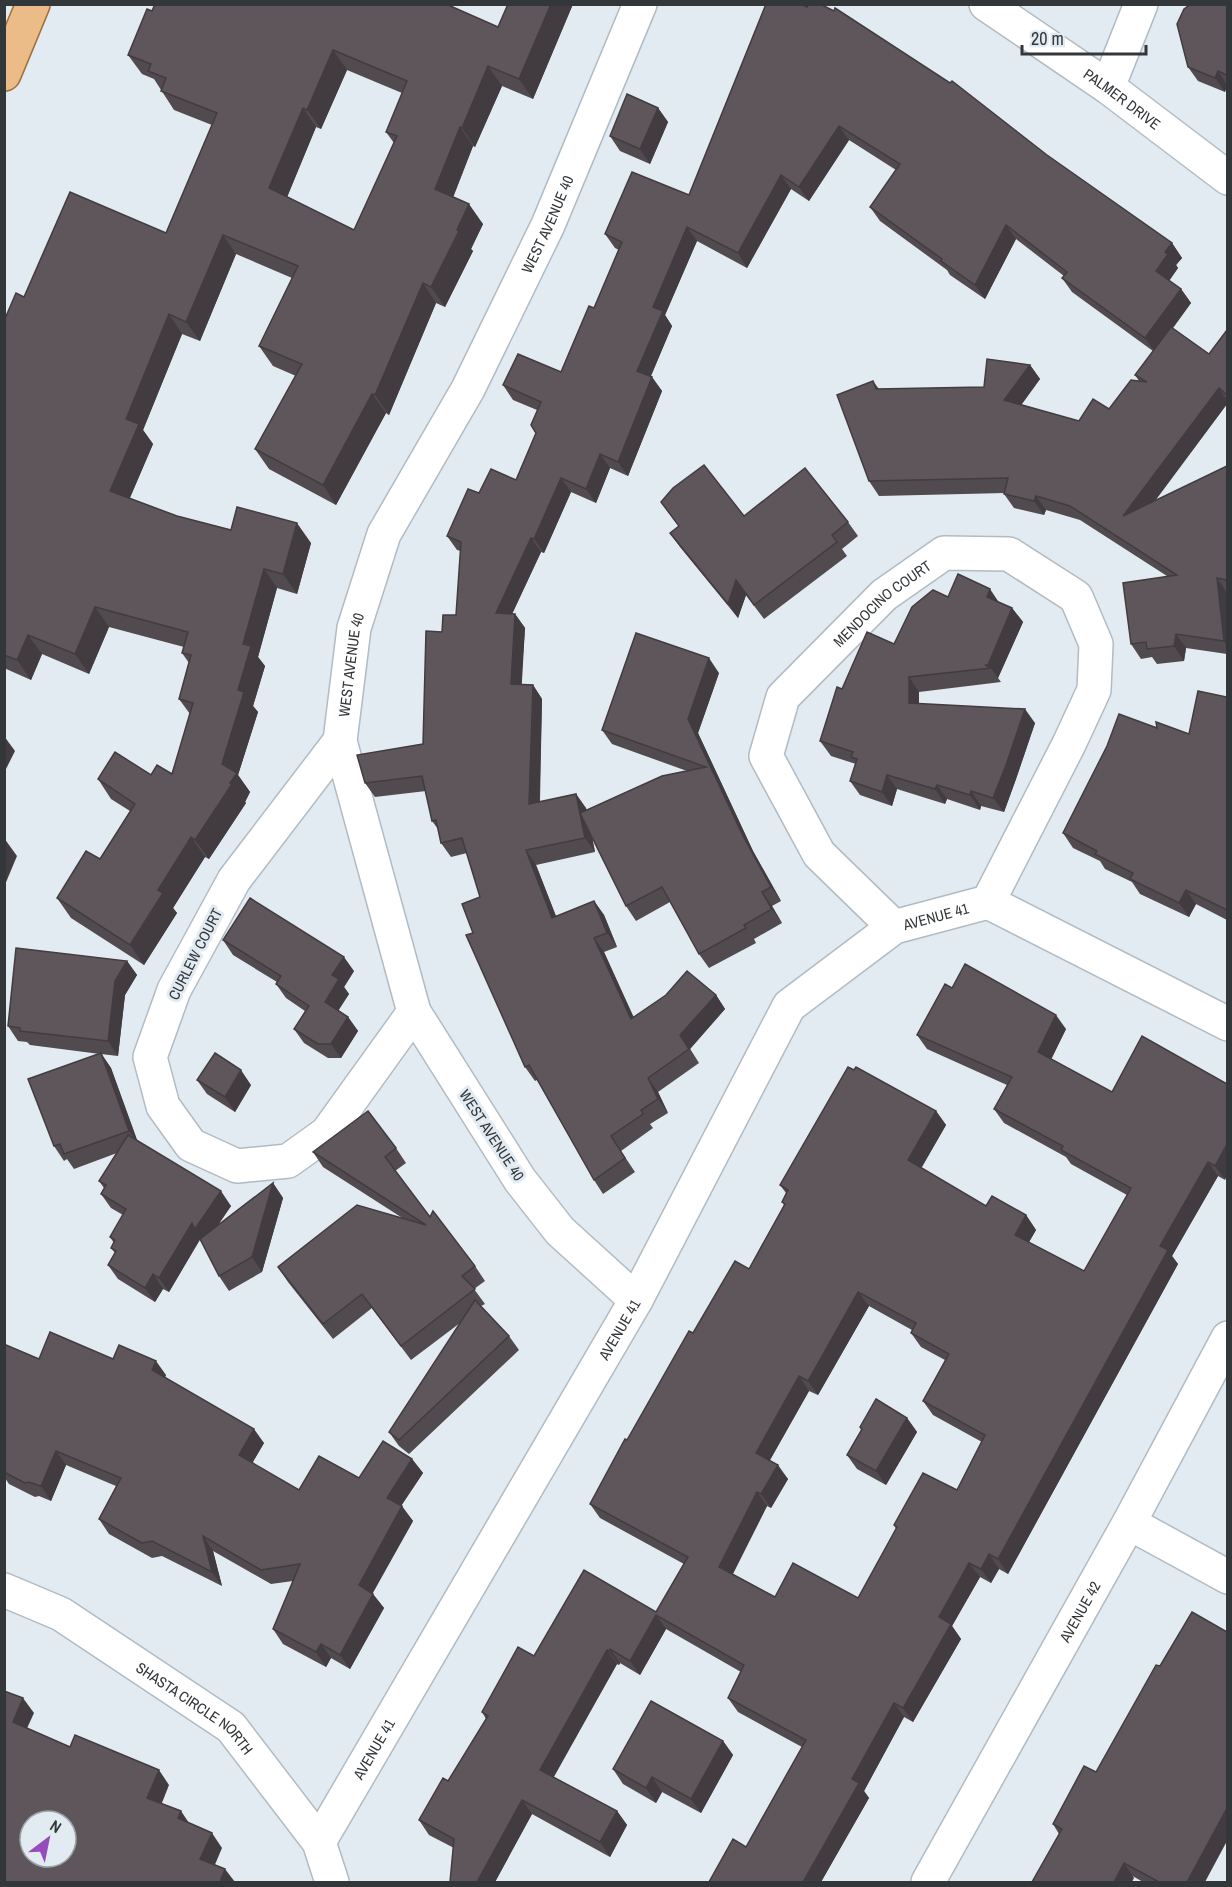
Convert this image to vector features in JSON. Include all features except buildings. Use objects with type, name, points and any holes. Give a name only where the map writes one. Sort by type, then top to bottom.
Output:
[{"type":"main road","points":[[4,74],[33,4]]},
{"type":"street","name":"WEST AVENUE 40","points":[[636,1300],[560,1231],[520,1180],[414,1012],[340,741],[354,628],[384,534],[468,389],[538,245],[640,4]]},
{"type":"street","name":"PALMER DRIVE","points":[[986,4],[1108,87],[1227,178]]},
{"type":"street","points":[[1108,87],[1141,4]]},
{"type":"street","name":"MENDOCINO COURT","points":[[894,927],[819,854],[766,756],[783,697],[884,595],[944,553],[1009,554],[1076,597],[1096,644],[1094,690],[988,902]]},
{"type":"street","name":"CURLEW COURT","points":[[340,741],[234,880],[174,990],[150,1057],[163,1106],[191,1145],[237,1166],[288,1161],[327,1133],[414,1012]]},
{"type":"street","points":[[988,902],[1227,1024]]},
{"type":"street","name":"AVENUE 41","points":[[319,1842],[636,1300],[789,1006],[894,927],[988,902]]},
{"type":"street","name":"AVENUE 42","points":[[928,1882],[1129,1523],[1227,1338]]},
{"type":"street","points":[[1129,1523],[1227,1577]]},
{"type":"street","name":"SHASTA CIRCLE NORTH","points":[[4,1590],[61,1614],[231,1727],[319,1842],[332,1882]]}]
